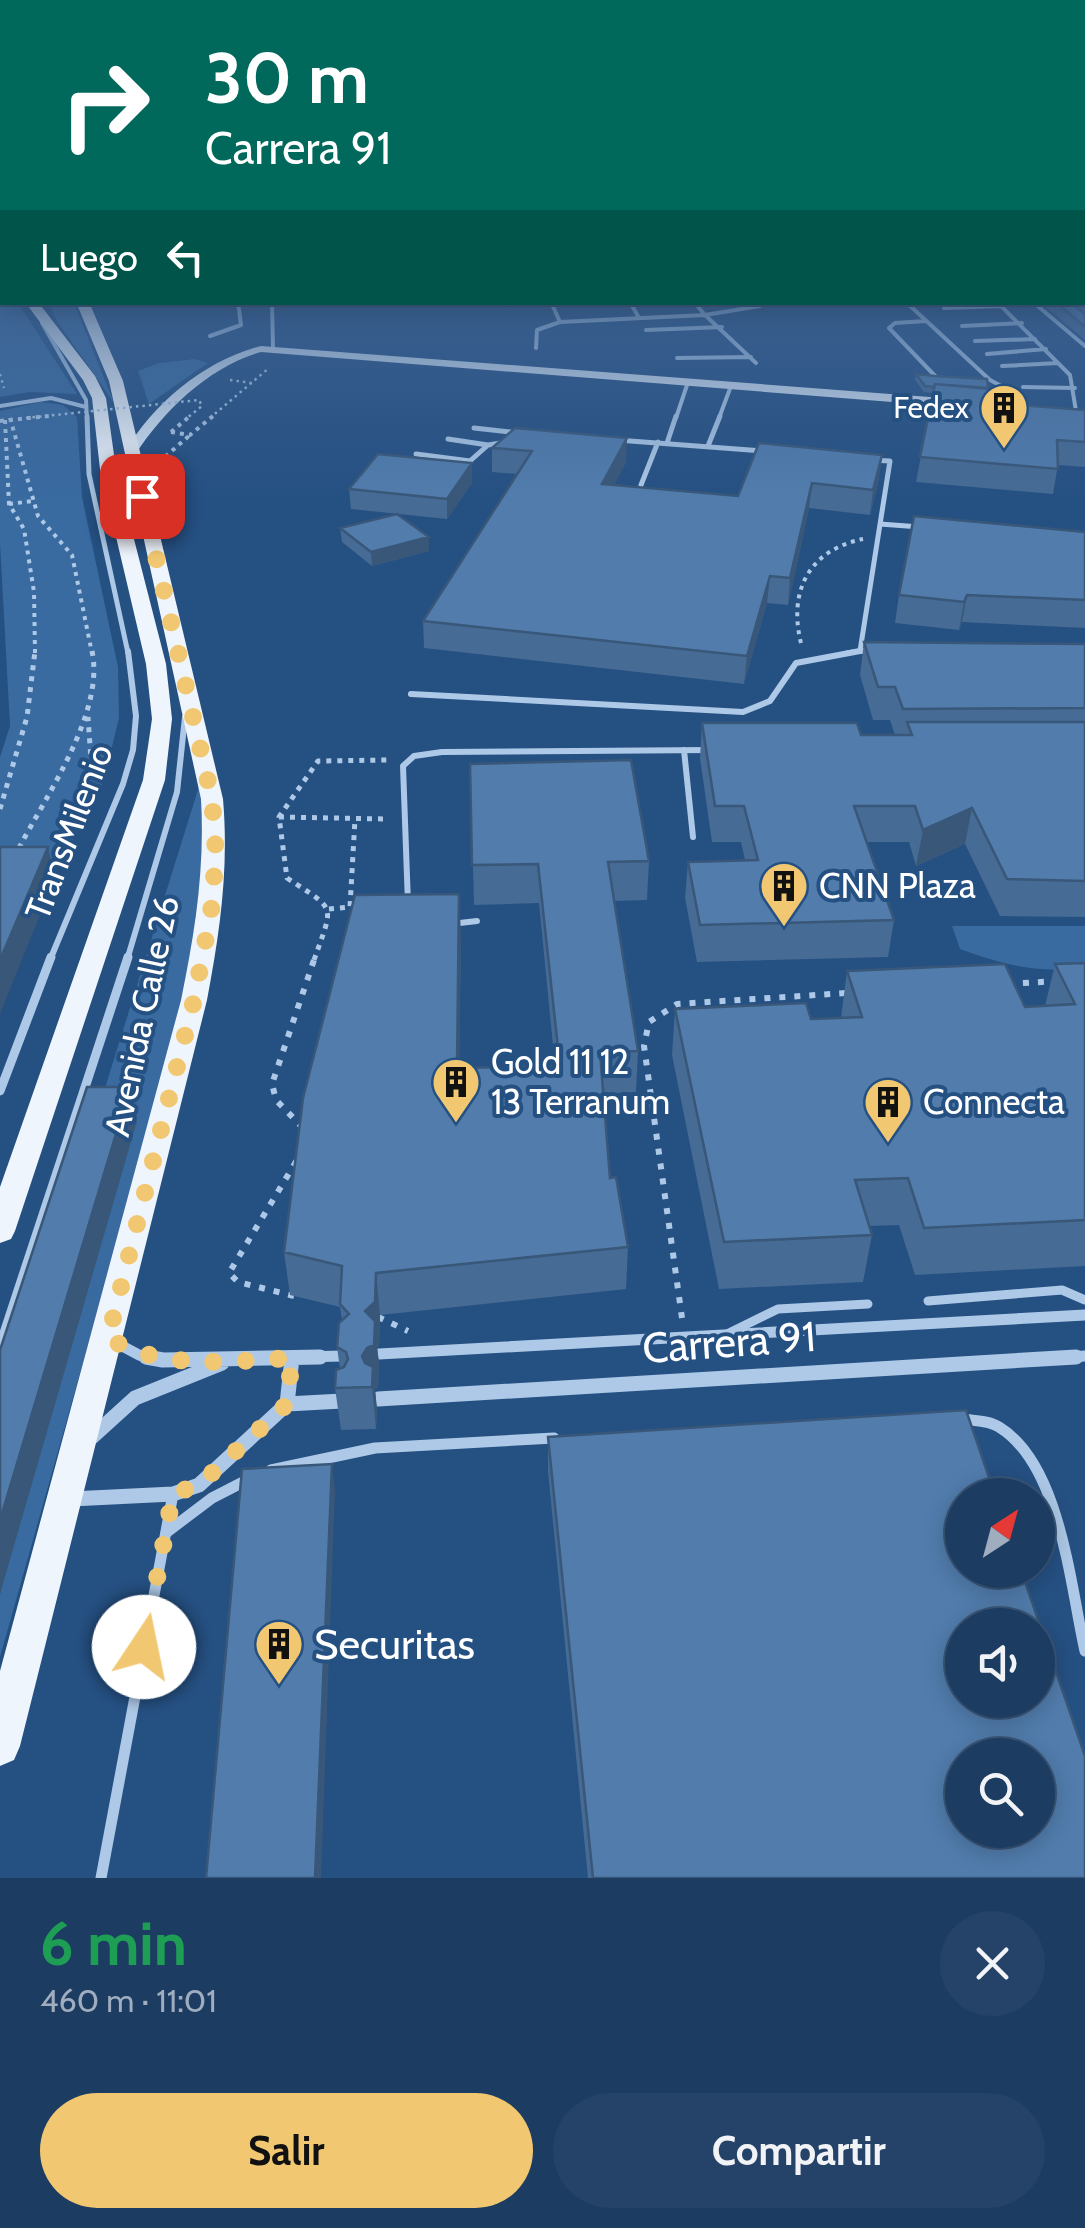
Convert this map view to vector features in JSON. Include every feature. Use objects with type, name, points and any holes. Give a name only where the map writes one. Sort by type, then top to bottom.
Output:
[{"type":"main road","name":"Avenida Calle 26","points":[[0,1232],[154,780],[162,719],[156,664],[108,469],[100,398],[48,325]]},
{"type":"main road","name":"Avenida Calle 26","points":[[0,1746],[194,1000],[211,912],[216,854],[212,799],[184,666],[116,380],[92,325]]},
{"type":"main road","points":[[132,452],[146,426],[233,357],[252,350],[966,404]]},
{"type":"main road","points":[[986,405],[1031,408]]},
{"type":"main road","points":[[1061,410],[1080,411]]},
{"type":"street","name":"Carrera 91","points":[[379,1354],[1085,1315]]},
{"type":"street","points":[[108,1338],[152,1358],[228,1361],[344,1356]]},
{"type":"street","name":"Carrera 91","points":[[378,1399],[1085,1356]]},
{"type":"street","points":[[287,1404],[292,1358]]},
{"type":"street","points":[[77,1458],[109,1414],[129,1398],[228,1361]]},
{"type":"street","points":[[65,1500],[173,1494],[200,1484],[287,1404],[342,1401]]},
{"type":"lane","name":"TransMilenio","points":[[0,1091],[133,750],[136,716],[126,634],[89,474],[86,407],[82,390],[44,325]]},
{"type":"lane","points":[[210,336],[241,325]]},
{"type":"lane","points":[[272,325],[273,350]]},
{"type":"lane","points":[[536,348],[537,330],[552,325]]},
{"type":"lane","points":[[677,358],[753,360],[719,325]]},
{"type":"lane","points":[[893,325],[889,328],[930,375],[943,380]]},
{"type":"lane","points":[[930,325],[1000,385],[1011,407]]},
{"type":"lane","points":[[962,326],[1003,325]]},
{"type":"lane","points":[[1023,325],[1070,374],[1080,411]]},
{"type":"lane","points":[[1060,325],[1085,346]]},
{"type":"lane","points":[[646,330],[722,327]]},
{"type":"lane","points":[[975,341],[1034,339]]},
{"type":"lane","points":[[987,354],[1046,350]]},
{"type":"lane","points":[[1002,366],[1058,363]]},
{"type":"lane","points":[[971,380],[990,380]]},
{"type":"lane","points":[[667,443],[688,382]]},
{"type":"lane","points":[[1000,385],[996,388],[1011,407]]},
{"type":"lane","points":[[708,446],[731,386]]},
{"type":"lane","points":[[1023,386],[1075,388]]},
{"type":"lane","points":[[0,406],[51,398],[86,407]]},
{"type":"lane","points":[[448,440],[488,445],[520,440],[530,434],[474,428]]},
{"type":"lane","points":[[603,438],[781,452]]},
{"type":"lane","points":[[641,485],[658,442]]},
{"type":"lane","points":[[416,454],[470,461],[488,445]]},
{"type":"lane","points":[[855,458],[890,461],[860,651]]},
{"type":"lane","points":[[880,524],[922,528]]},
{"type":"lane","points":[[411,694],[743,712],[763,709],[774,702],[796,663],[820,656],[880,652]]},
{"type":"lane","points":[[0,1345],[155,876],[177,792],[185,715],[184,666]]},
{"type":"lane","points":[[684,750],[693,836]]},
{"type":"lane","points":[[409,916],[403,766],[407,760],[442,752],[724,750]]},
{"type":"lane","points":[[444,924],[477,922]]},
{"type":"lane","points":[[928,1302],[1062,1290],[1085,1300]]},
{"type":"lane","points":[[725,1335],[778,1309],[868,1304]]},
{"type":"lane","points":[[948,1417],[996,1424],[1026,1448],[1046,1481],[1085,1651]]},
{"type":"lane","points":[[166,1532],[239,1484],[309,1457],[577,1437]]},
{"type":"lane","points":[[101,1878],[173,1494]]},
{"type":"path","points":[[0,374],[33,502],[48,530],[72,555],[96,671],[88,712],[92,774],[44,878]]},
{"type":"path","points":[[166,456],[252,383]]},
{"type":"path","points":[[0,809],[18,764],[38,634],[23,520],[9,504],[9,459],[2,420],[199,400],[202,406],[172,432],[190,435]]},
{"type":"path","points":[[9,504],[33,502]]},
{"type":"path","points":[[820,656],[800,642],[794,615],[803,574],[833,545],[878,537]]},
{"type":"path","points":[[19,848],[88,712]]},
{"type":"path","points":[[355,819],[350,907],[329,910],[287,878],[279,817],[318,761],[407,760]]},
{"type":"path","points":[[279,817],[405,820]]},
{"type":"path","points":[[307,1134],[276,1100],[272,1084],[329,910]]},
{"type":"path","points":[[1000,984],[1069,980]]},
{"type":"path","points":[[683,1325],[644,1046],[649,1022],[678,1004],[848,993]]},
{"type":"path","points":[[302,1151],[229,1274],[238,1282],[308,1299]]},
{"type":"path","points":[[374,1316],[415,1336]]},
{"type":"shaded area","points":[[0,325],[32,325],[77,394],[30,392],[0,397]]},
{"type":"shaded area","points":[[60,325],[83,325],[114,403]]},
{"type":"shaded area","points":[[195,359],[208,363],[149,404],[138,371],[159,363]]},
{"type":"shaded area","points":[[41,402],[63,405],[77,417],[82,497],[118,667],[119,718],[104,780],[61,864],[0,864],[0,757],[10,726],[0,543],[0,411]]},
{"type":"shaded area","points":[[201,780],[203,860],[189,966],[150,1125],[0,1657],[0,1594],[95,1120]]},
{"type":"shaded area","points":[[952,926],[1085,926],[1085,967],[1037,969],[991,960],[960,949]]},
{"type":"building","points":[[916,374],[987,379],[988,388],[925,386]]},
{"type":"building","points":[[935,384],[991,389],[992,403],[1085,410],[1085,442],[1057,440],[1058,469],[920,457]]},
{"type":"building","points":[[515,428],[627,438],[602,484],[738,496],[759,443],[882,455],[873,490],[812,483],[790,578],[770,576],[747,656],[423,621],[532,451],[492,448]]},
{"type":"building","points":[[378,454],[472,463],[447,499],[349,489]]},
{"type":"building","points":[[397,514],[429,537],[371,552],[340,528]]},
{"type":"building","points":[[914,516],[1085,532],[1085,600],[967,595],[964,602],[899,595]]},
{"type":"building","points":[[864,642],[1085,644],[1085,708],[903,709],[895,687],[878,687]]},
{"type":"building","points":[[907,722],[1085,722],[1085,881],[1007,879],[972,808],[923,830],[915,806],[854,806],[894,920],[700,925],[688,862],[758,860],[744,806],[715,806],[702,723],[857,723],[861,735],[912,735]]},
{"type":"building","points":[[631,760],[649,861],[608,862],[638,1051],[600,1052],[610,1178],[616,1177],[628,1247],[376,1273],[375,1302],[365,1311],[375,1321],[374,1345],[362,1356],[373,1367],[372,1387],[335,1388],[336,1370],[344,1367],[348,1359],[346,1352],[337,1347],[339,1323],[349,1314],[340,1304],[342,1266],[284,1252],[303,1098],[355,895],[459,894],[457,1068],[560,1066],[538,864],[472,865],[470,764]]},
{"type":"building","points":[[0,847],[48,847],[0,960]]},
{"type":"building","name":"Connecta","points":[[1085,963],[1085,1220],[924,1228],[908,1178],[855,1180],[872,1235],[724,1242],[675,1009],[806,1003],[811,1019],[862,1017],[847,971],[1005,964],[1025,1007],[1075,1004],[1055,964]]},
{"type":"building","points":[[87,1087],[130,1087],[0,1520],[0,1350]]},
{"type":"building","points":[[966,1410],[989,1478],[945,1478],[945,1588],[1027,1588],[1034,1608],[945,1608],[945,1718],[1055,1718],[1055,1669],[1085,1756],[1085,1878],[593,1878],[548,1437]]},
{"type":"building","name":"Securitas","points":[[332,1464],[315,1878],[206,1878],[242,1469]]},
{"type":"place","name":"Fedex","points":[[1004,450]]},
{"type":"place","name":"CNN Plaza","points":[[784,928]]},
{"type":"place","name":"Gold 11 12 13 Terranum","points":[[456,1124]]},
{"type":"place","name":"Connecta","points":[[888,1144]]},
{"type":"place","name":"Securitas","points":[[279,1686]]},
{"type":"route","points":[[142,496],[212,799],[216,854],[211,912],[194,1000],[108,1338],[140,1355],[163,1360],[292,1358],[287,1404],[200,1484],[173,1494],[144,1647]]}]
